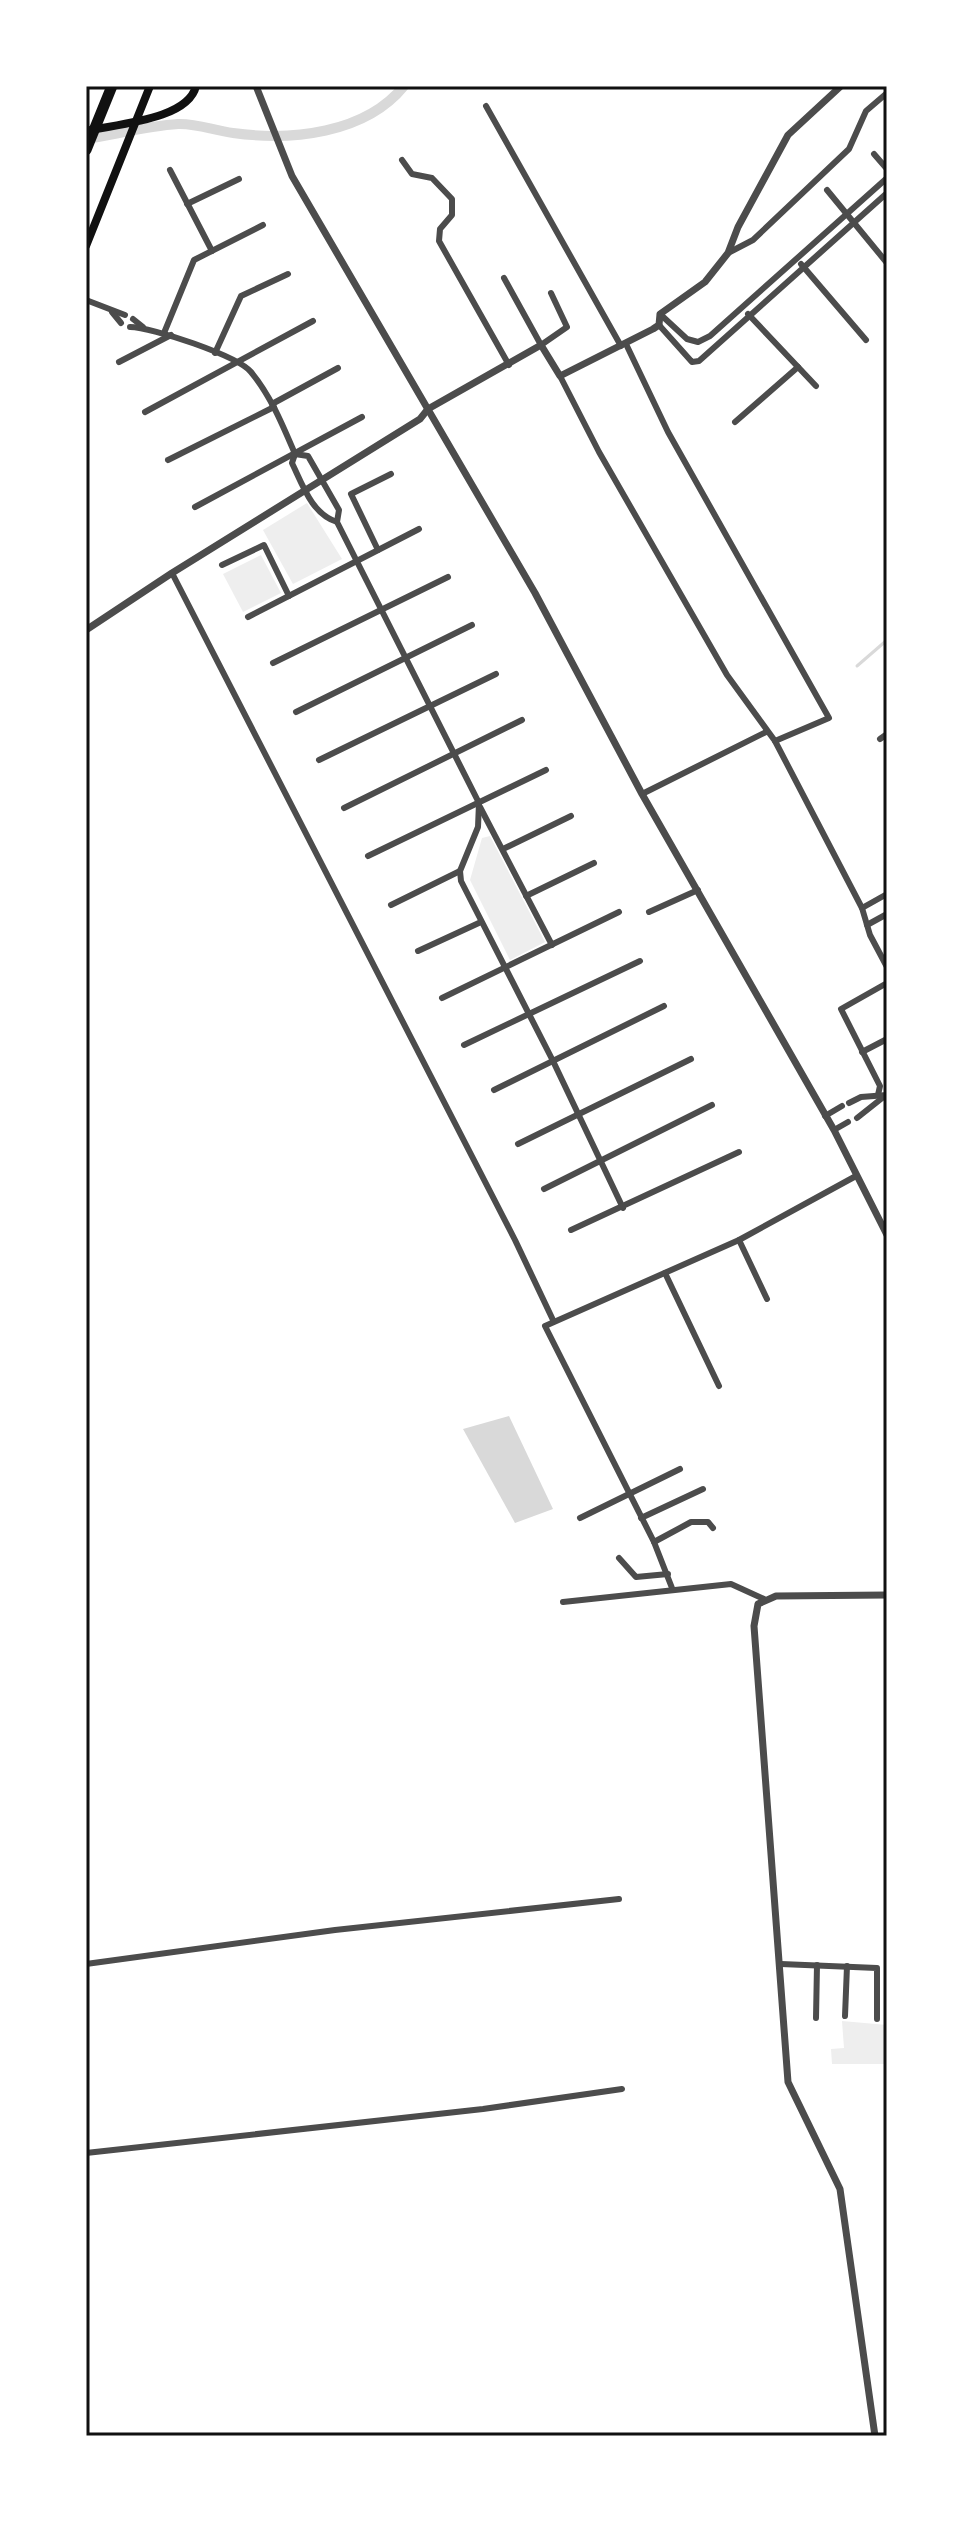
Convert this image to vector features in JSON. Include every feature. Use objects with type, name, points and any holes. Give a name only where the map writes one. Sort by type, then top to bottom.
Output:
[{"type":"highway","points":[[86,150],[111,89]]},
{"type":"main road","points":[[86,246],[150,86]]},
{"type":"main road","points":[[86,131],[177,111],[194,96],[196,86]]},
{"type":"street","points":[[256,86],[292,176],[535,593],[642,794],[834,1130],[887,1235]]},
{"type":"street","points":[[841,86],[788,135],[738,227],[728,253],[705,282],[660,314],[659,325],[692,362],[707,355],[887,193]]},
{"type":"street","points":[[728,253],[753,240],[849,149],[866,111],[887,93]]},
{"type":"street","points":[[486,106],[624,345],[668,432],[829,718],[775,741]]},
{"type":"street","points":[[874,154],[887,169]]},
{"type":"street","points":[[402,160],[412,174],[432,178],[452,199],[452,215],[440,229],[439,241],[509,365]]},
{"type":"street","points":[[170,170],[212,251]]},
{"type":"street","points":[[660,314],[687,339],[698,342],[743,309],[887,178]]},
{"type":"street","points":[[187,204],[239,179]]},
{"type":"street","points":[[827,190],[887,263]]},
{"type":"street","points":[[119,362],[168,334],[194,260],[263,225]]},
{"type":"street","points":[[796,259],[866,340]]},
{"type":"street","points":[[215,353],[241,296],[288,274]]},
{"type":"street","points":[[504,278],[676,588],[766,732],[775,741],[862,908],[887,967]]},
{"type":"street","points":[[86,630],[420,419],[428,409],[509,365],[567,327],[551,293]]},
{"type":"street","points":[[86,300],[125,315]]},
{"type":"street","points":[[743,309],[816,386]]},
{"type":"street","points":[[112,312],[121,323]]},
{"type":"street","points":[[145,412],[313,321]]},
{"type":"street","points":[[132,323],[168,334],[250,369],[273,406],[295,454],[292,463],[305,490],[323,517],[337,522]]},
{"type":"street","points":[[560,376],[659,325]]},
{"type":"street","points":[[735,422],[798,367]]},
{"type":"street","points":[[168,460],[273,406],[338,368]]},
{"type":"street","points":[[195,507],[362,417]]},
{"type":"street","points":[[295,454],[308,456],[339,510],[337,522],[552,945]]},
{"type":"street","points":[[378,550],[351,494],[391,474]]},
{"type":"street","points":[[248,617],[419,529]]},
{"type":"street","points":[[222,565],[264,545],[289,596]]},
{"type":"street","points":[[172,573],[520,1249],[553,1320]]},
{"type":"street","points":[[273,663],[448,577]]},
{"type":"street","points":[[296,712],[472,625]]},
{"type":"street","points":[[319,760],[496,674]]},
{"type":"street","points":[[344,808],[522,720]]},
{"type":"street","points":[[642,794],[766,732]]},
{"type":"street","points":[[880,739],[887,734]]},
{"type":"street","points":[[368,856],[546,770]]},
{"type":"street","points":[[479,803],[478,827],[460,871],[461,881],[553,1061],[599,1164],[623,1208]]},
{"type":"street","points":[[503,849],[571,816]]},
{"type":"street","points":[[526,896],[594,863]]},
{"type":"street","points":[[391,905],[460,871]]},
{"type":"street","points":[[649,912],[698,890]]},
{"type":"street","points":[[862,908],[887,894]]},
{"type":"street","points":[[442,998],[619,912]]},
{"type":"street","points":[[867,925],[887,914]]},
{"type":"street","points":[[418,951],[481,922]]},
{"type":"street","points":[[464,1045],[640,961]]},
{"type":"street","points":[[884,1095],[841,1009],[887,983]]},
{"type":"street","points":[[494,1090],[664,1006]]},
{"type":"street","points":[[862,1052],[887,1039]]},
{"type":"street","points":[[518,1144],[691,1059]]},
{"type":"street","points":[[825,1116],[861,1097],[884,1095]]},
{"type":"street","points":[[857,1118],[884,1095]]},
{"type":"street","points":[[544,1189],[712,1105]]},
{"type":"street","points":[[834,1130],[848,1122]]},
{"type":"street","points":[[571,1230],[739,1152]]},
{"type":"street","points":[[672,1588],[654,1542],[546,1334],[545,1326],[739,1240],[856,1176]]},
{"type":"street","points":[[739,1240],[767,1299]]},
{"type":"street","points":[[665,1273],[719,1386]]},
{"type":"street","points":[[580,1518],[680,1469]]},
{"type":"street","points":[[641,1518],[703,1489]]},
{"type":"street","points":[[654,1542],[691,1522],[708,1522],[713,1528]]},
{"type":"street","points":[[619,1558],[636,1577],[668,1574]]},
{"type":"street","points":[[563,1602],[731,1584],[764,1599],[887,1595]]},
{"type":"street","points":[[764,1599],[758,1604],[754,1626],[788,2082],[840,2189],[875,2436]]},
{"type":"street","points":[[86,1964],[335,1930],[619,1899]]},
{"type":"street","points":[[781,1964],[877,1968],[877,2019]]},
{"type":"street","points":[[816,2018],[817,1965]]},
{"type":"street","points":[[845,2016],[847,1966]]},
{"type":"street","points":[[86,2153],[483,2109],[622,2089]]},
{"type":"shaded area","points":[[307,503],[342,559],[293,584],[263,530]]},
{"type":"shaded area","points":[[261,555],[281,593],[243,612],[223,574]]},
{"type":"shaded area","points":[[490,836],[545,942],[510,960],[470,880],[482,838]]},
{"type":"shaded area","points":[[509,1416],[553,1509],[515,1523],[463,1429]]},
{"type":"shaded area","points":[[842,2021],[887,2025],[887,2064],[832,2064],[831,2049],[844,2048]]},
{"type":"waterway","points":[[87,139],[178,124],[279,136],[326,130],[369,115],[404,86]]},
{"type":"waterway","points":[[857,666],[887,640]]}]
